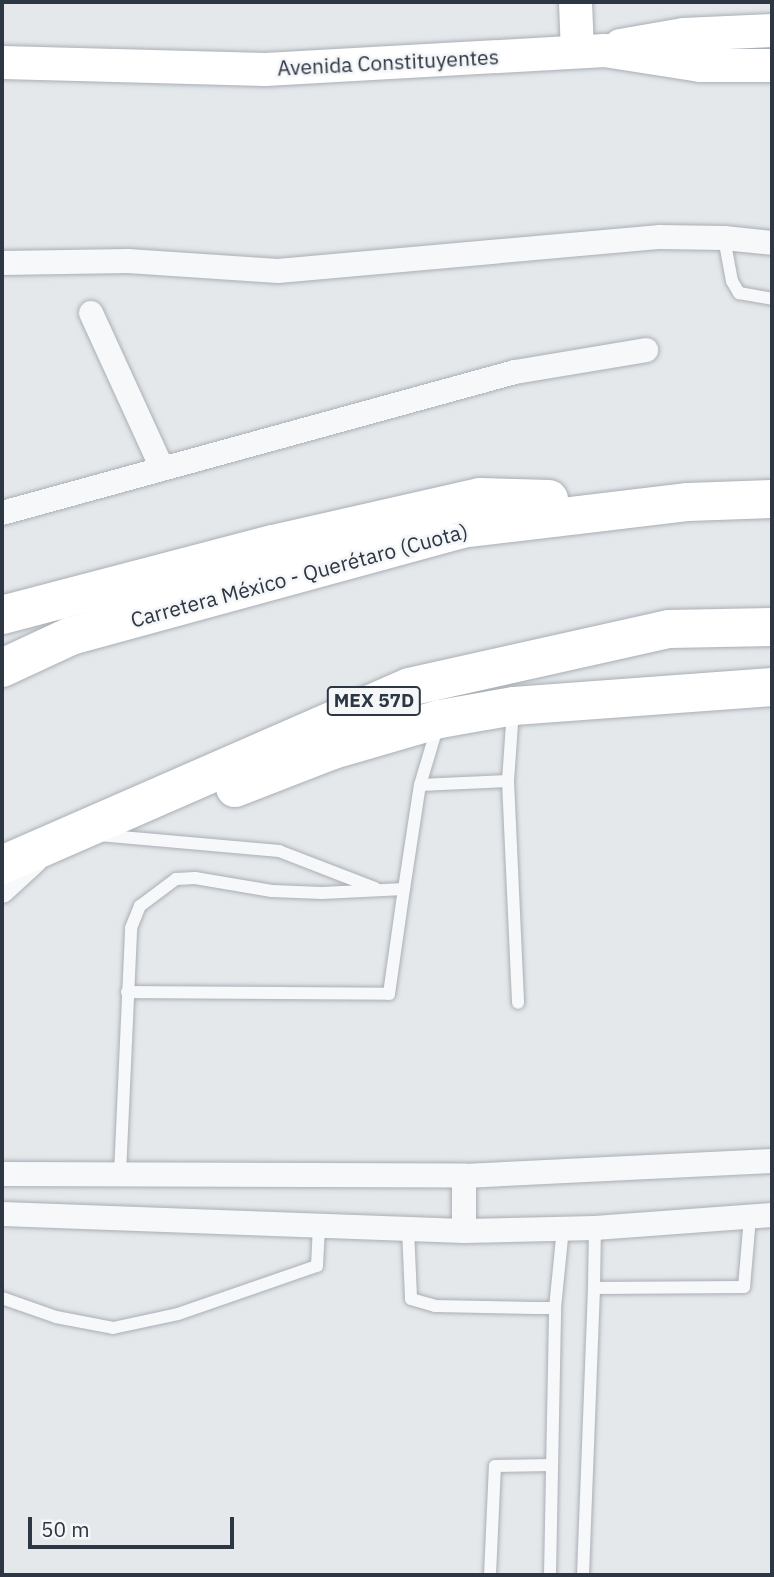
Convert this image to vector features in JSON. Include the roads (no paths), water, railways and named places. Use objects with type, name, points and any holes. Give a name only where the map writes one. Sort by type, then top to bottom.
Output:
[{"type":"highway","points":[[2,615],[273,544],[480,497],[688,502]]},
{"type":"highway","name":"Carretera México - Querétaro (Cuota)","points":[[2,668],[71,636],[461,529],[688,502],[772,499]]},
{"type":"highway","name":"MEX 57D","points":[[2,865],[291,736],[409,687],[669,629],[772,627]]},
{"type":"highway","points":[[79,831],[210,797],[333,750],[440,719],[513,706],[772,687]]},
{"type":"street","points":[[575,2],[591,51],[638,40],[682,34],[772,30]]},
{"type":"street","name":"Avenida Constituyentes","points":[[2,62],[264,69],[591,51],[699,65],[772,65]]},
{"type":"street","points":[[2,262],[128,261],[278,271],[660,237],[724,238],[772,243]]},
{"type":"street","points":[[91,313],[162,468]]},
{"type":"street","points":[[2,513],[515,372],[646,350]]},
{"type":"street","points":[[2,891],[79,831]]},
{"type":"street","points":[[2,1174],[464,1176],[772,1161]]},
{"type":"street","points":[[464,1176],[464,1231]]},
{"type":"street","points":[[2,1214],[464,1231],[595,1228],[761,1216]]},
{"type":"lane","points":[[724,238],[732,281],[738,293],[772,299]]},
{"type":"lane","points":[[513,706],[508,781],[518,1003]]},
{"type":"lane","points":[[127,992],[389,993],[420,785],[440,719]]},
{"type":"lane","points":[[420,785],[508,781]]},
{"type":"lane","points":[[79,831],[279,850],[381,890]]},
{"type":"lane","points":[[120,1174],[127,992],[134,917],[140,906],[176,879],[195,878],[284,892],[404,889]]},
{"type":"lane","points":[[594,1288],[744,1287],[761,1216]]},
{"type":"lane","points":[[2,1298],[56,1317],[113,1328],[165,1317],[317,1266],[320,1226]]},
{"type":"lane","points":[[550,1575],[555,1308],[564,1228]]},
{"type":"lane","points":[[583,1575],[595,1228]]},
{"type":"lane","points":[[408,1229],[411,1300],[435,1306],[555,1308]]},
{"type":"lane","points":[[490,1575],[495,1466],[552,1465]]}]
